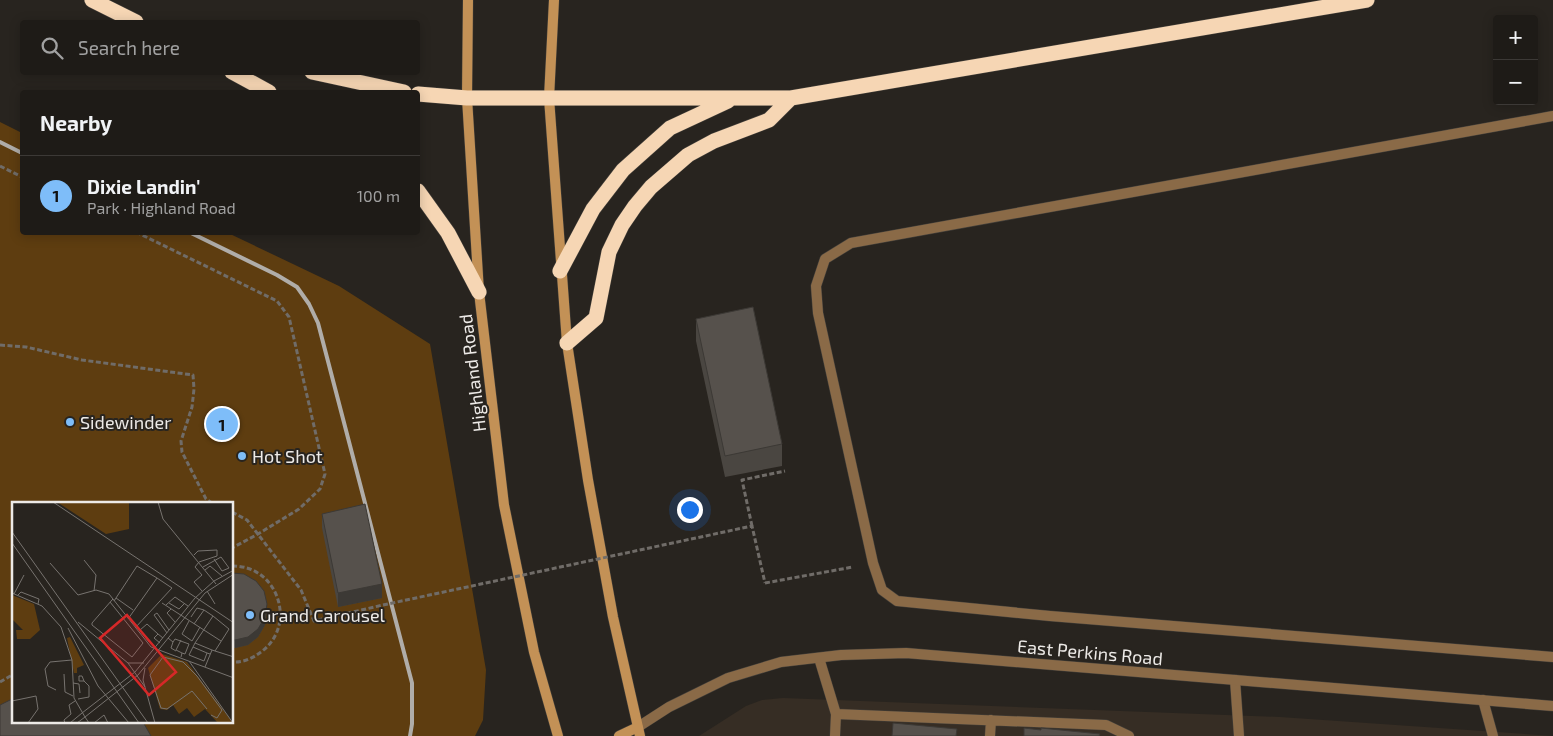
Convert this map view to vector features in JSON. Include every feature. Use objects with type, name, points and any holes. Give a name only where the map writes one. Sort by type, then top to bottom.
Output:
[{"type":"highway","points":[[92,0],[132,20]]},
{"type":"highway","points":[[420,94],[467,98],[791,98],[1367,0]]},
{"type":"highway","points":[[238,75],[265,90]]},
{"type":"highway","points":[[326,75],[395,90]]},
{"type":"highway","points":[[567,343],[596,318],[609,252],[626,218],[651,187],[688,155],[714,141],[769,120],[791,98]]},
{"type":"highway","points":[[560,271],[593,209],[623,170],[670,128],[731,99]]},
{"type":"highway","points":[[420,194],[448,233],[479,292]]},
{"type":"main road","name":"Highland Road","points":[[468,0],[467,98],[479,292],[504,505],[534,652],[558,736]]},
{"type":"main road","points":[[554,0],[549,98],[560,271],[567,343],[588,480],[611,607],[639,732],[619,736]]},
{"type":"street","points":[[1553,116],[851,243],[825,259],[816,286],[818,313],[873,563],[882,590],[897,601],[1050,616],[1553,658]]},
{"type":"street","name":"East Perkins Road","points":[[639,732],[669,707],[728,678],[781,662],[840,655],[906,653],[1553,706]]},
{"type":"street","points":[[819,658],[836,714],[835,736]]},
{"type":"street","points":[[1235,680],[1239,736]]},
{"type":"street","points":[[1483,700],[1492,736]]},
{"type":"street","points":[[836,714],[1106,724],[1129,736]]},
{"type":"street","points":[[990,736],[992,720]]},
{"type":"path","points":[[0,166],[20,176]]},
{"type":"path","points":[[142,235],[276,301],[289,317],[324,474],[320,489],[299,509],[234,547]]},
{"type":"path","points":[[0,345],[26,347],[82,360],[192,375],[194,389],[192,407],[182,441],[182,452],[206,499],[210,502]]},
{"type":"path","points":[[785,471],[742,480],[765,584],[873,563]]},
{"type":"path","points":[[234,513],[247,520],[301,590],[314,621],[752,526]]},
{"type":"path","points":[[234,566],[250,568],[264,577],[274,588],[280,604],[281,620],[276,635],[267,648],[254,658],[234,662]]},
{"type":"path","points":[[0,682],[12,675]]},
{"type":"shaded area","points":[[0,122],[20,132],[20,235],[232,235],[339,286],[430,344],[486,670],[483,720],[475,736],[0,736]]},
{"type":"shaded area","points":[[783,698],[1280,717],[1553,736],[699,736],[746,706],[762,700]]},
{"type":"building","points":[[753,307],[782,444],[725,456],[696,319]]},
{"type":"building","points":[[365,504],[382,584],[338,593],[322,514]]},
{"type":"building","name":"Grand Carousel","points":[[234,573],[244,574],[256,581],[264,591],[267,604],[265,617],[258,629],[248,637],[235,640]]},
{"type":"building","points":[[12,699],[12,724],[144,724],[151,736],[0,736],[0,705]]},
{"type":"building","points":[[893,723],[957,729],[956,736],[892,736]]},
{"type":"building","points":[[1024,728],[1100,734],[1099,736],[1024,736]]},
{"type":"railway","points":[[0,142],[20,152]]},
{"type":"railway","points":[[195,235],[277,275],[297,287],[309,304],[318,323],[412,683],[412,724],[410,736]]},
{"type":"place","name":"Sidewinder","points":[[70,422]]},
{"type":"place","name":"Dixie Landin'","points":[[222,424]]},
{"type":"place","name":"Hot Shot","points":[[242,456]]},
{"type":"place","name":"Grand Carousel","points":[[250,615]]}]
